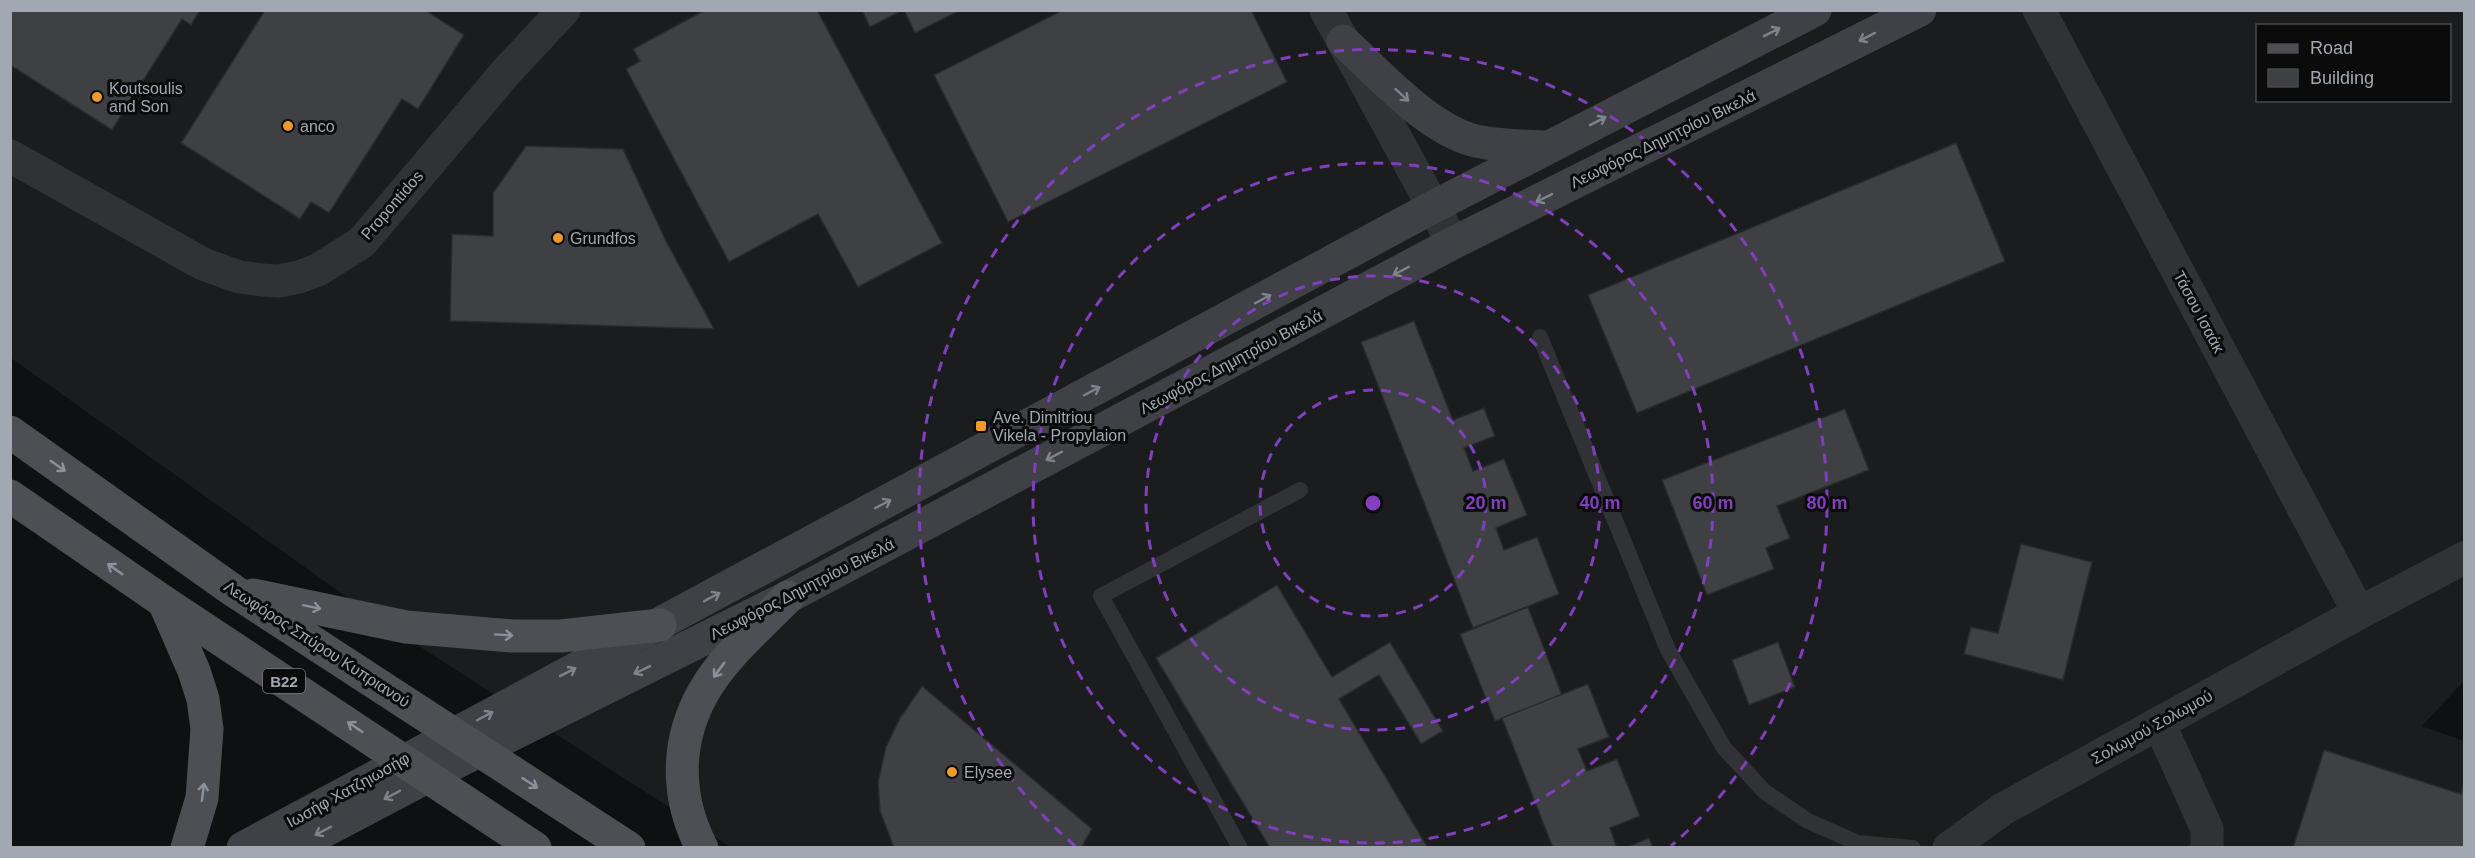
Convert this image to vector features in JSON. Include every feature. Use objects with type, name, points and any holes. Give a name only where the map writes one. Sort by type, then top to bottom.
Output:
[{"type":"main road","name":"Λεωφόρος Δημητρίου Βικελά","points":[[453,733],[660,625],[1546,147],[1815,10]]},
{"type":"main road","name":"Λεωφόρος Δημητρίου Βικελά","points":[[481,751],[788,597],[1453,243],[1920,10]]},
{"type":"main road","points":[[1343,41],[1428,118],[1450,131],[1479,142],[1546,147]]},
{"type":"main road","name":"Λεωφόρος Σπύρου Κυπριανού","points":[[10,432],[234,591],[629,848]]},
{"type":"main road","name":"B22","points":[[10,496],[164,602],[536,848]]},
{"type":"main road","points":[[234,591],[406,627],[490,634],[561,636],[660,625]]},
{"type":"main road","points":[[702,848],[693,831],[681,775],[682,750],[690,724],[702,694],[726,662],[788,597]]},
{"type":"main road","points":[[164,602],[194,671],[207,729],[202,798],[187,848]]},
{"type":"main road","name":"Ιωσήφ Χατζηιωσήφ","points":[[292,848],[416,768],[453,733]]},
{"type":"main road","name":"Ιωσήφ Χατζηιωσήφ","points":[[243,848],[416,768],[481,751]]},
{"type":"street","name":"Propontidos","points":[[10,156],[203,264],[239,277],[279,281],[299,277],[318,270],[362,242],[507,71],[564,10]]},
{"type":"street","points":[[1326,10],[1453,243]]},
{"type":"street","name":"Τάσου Ισαάκ","points":[[2039,10],[2359,613]]},
{"type":"street","name":"Σολωμού Σολωμού","points":[[1949,848],[2003,809],[2359,613],[2464,558]]},
{"type":"street","points":[[2159,723],[2207,829],[2207,848]]},
{"type":"lane","points":[[1540,337],[1668,650],[1724,748],[1765,792],[1808,820],[1858,843],[1913,848]]},
{"type":"lane","points":[[1240,848],[1101,596],[1300,490]]},
{"type":"shaded area","points":[[11,11],[2464,11],[2464,681],[2422,726],[2464,741],[2464,847],[731,847],[386,625],[11,358]]},
{"type":"building","name":"Koutsoulis and Son","points":[[10,10],[200,10],[191,25],[182,19],[112,130],[10,65]]},
{"type":"building","name":"anco","points":[[265,10],[425,10],[464,35],[418,109],[402,99],[329,213],[311,202],[300,219],[181,143]]},
{"type":"building","points":[[705,10],[817,10],[942,243],[858,287],[818,214],[729,262],[626,69],[640,61],[633,49]]},
{"type":"building","points":[[862,10],[903,10],[870,27]]},
{"type":"building","points":[[904,10],[961,10],[915,33]]},
{"type":"building","points":[[1063,10],[1251,10],[1287,82],[1008,222],[934,75]]},
{"type":"building","points":[[1956,143],[2005,261],[1637,413],[1588,295]]},
{"type":"building","name":"Grundfos","points":[[526,146],[623,149],[666,241],[714,329],[450,321],[452,234],[493,236],[493,193]]},
{"type":"building","points":[[1414,321],[1453,420],[1484,408],[1495,436],[1464,448],[1473,471],[1504,459],[1527,515],[1496,528],[1504,550],[1537,537],[1559,594],[1473,628],[1361,342]]},
{"type":"building","points":[[1845,409],[1869,470],[1777,506],[1790,538],[1766,548],[1774,569],[1707,595],[1662,480]]},
{"type":"building","points":[[2021,544],[2092,562],[2063,680],[1964,654],[1971,627],[1998,633]]},
{"type":"building","points":[[1277,585],[1332,677],[1390,642],[1443,731],[1421,744],[1379,675],[1339,699],[1428,848],[1270,848],[1156,658]]},
{"type":"building","points":[[1528,607],[1562,695],[1495,721],[1460,634]]},
{"type":"building","points":[[1778,642],[1795,687],[1749,705],[1732,660]]},
{"type":"building","points":[[1588,684],[1609,737],[1578,749],[1587,771],[1617,759],[1640,816],[1610,828],[1617,848],[1553,848],[1502,718]]},
{"type":"building","name":"Elysee","points":[[922,686],[1092,829],[1081,848],[894,848],[880,811],[878,782],[886,747],[900,718]]},
{"type":"building","points":[[2324,750],[2461,794],[2464,781],[2464,848],[2293,848]]},
{"type":"building","points":[[1649,838],[1653,848],[1625,848]]},
{"type":"place","name":"Koutsoulis and Son","points":[[97,97]]},
{"type":"place","name":"anco","points":[[288,126]]},
{"type":"place","name":"Grundfos","points":[[558,238]]},
{"type":"place","name":"Ave. Dimitriou Vikela - Propylaion","points":[[981,426]]},
{"type":"place","name":"Elysee","points":[[952,772]]}]
